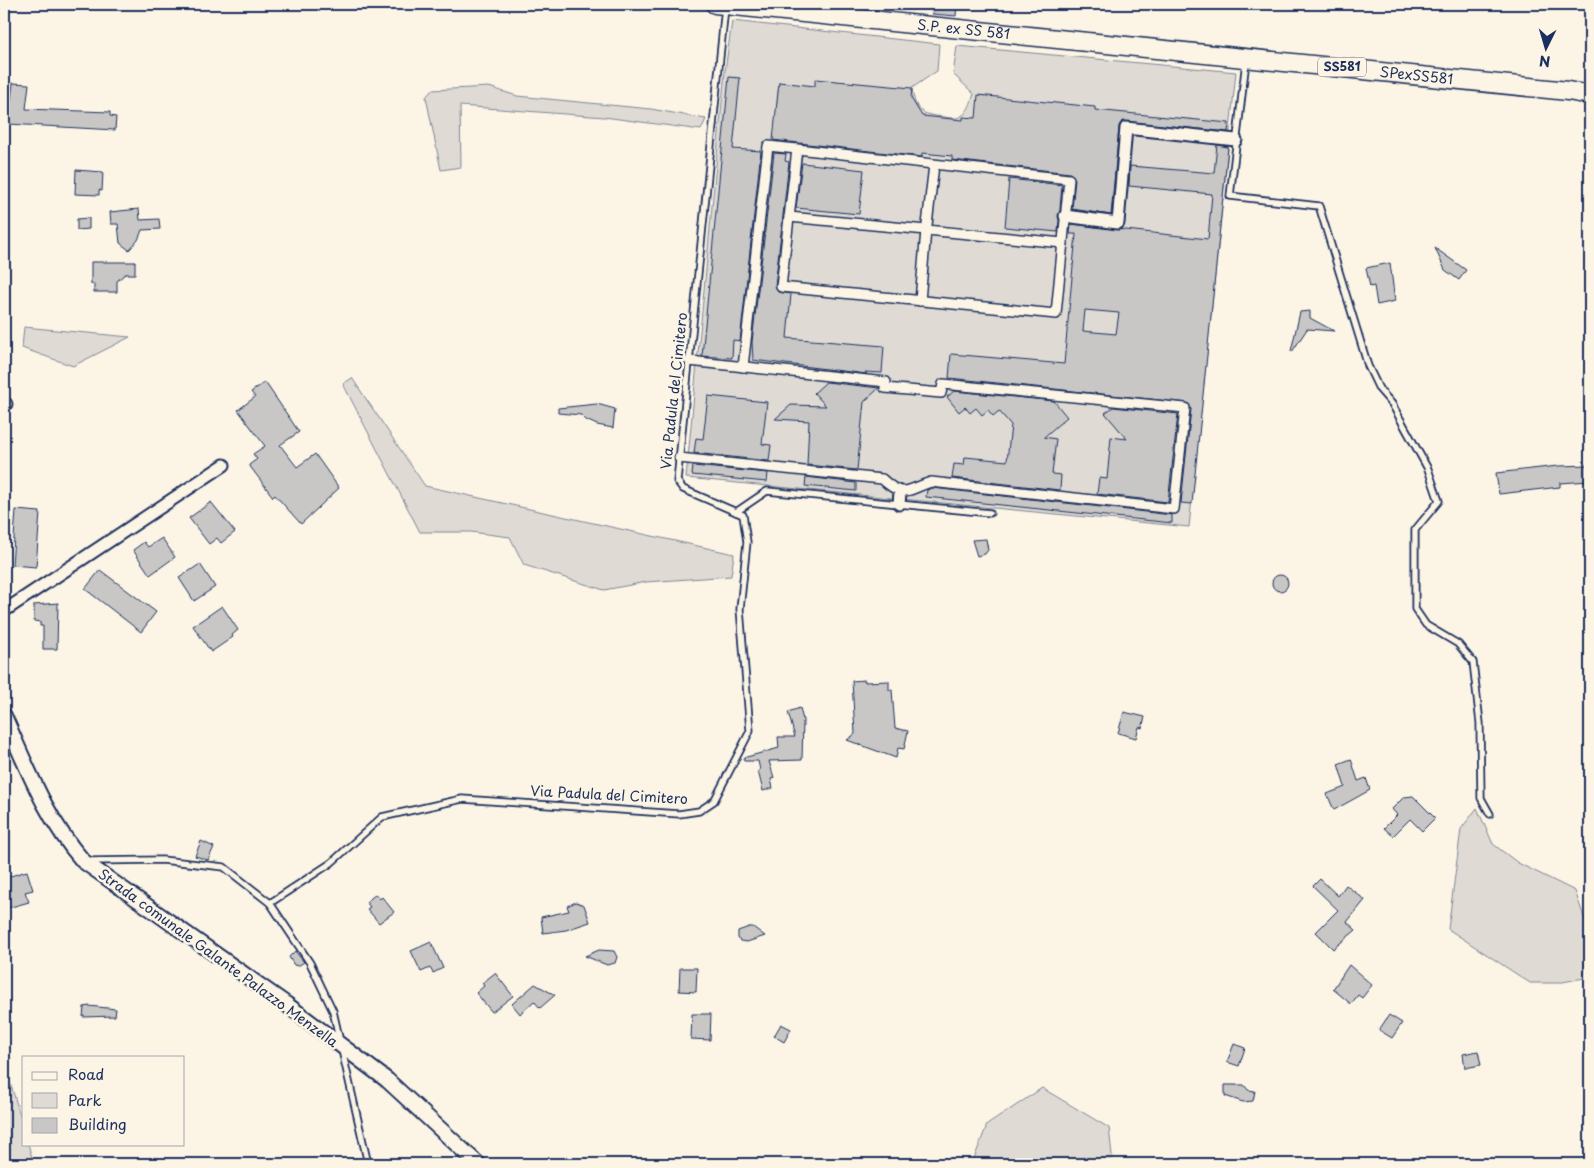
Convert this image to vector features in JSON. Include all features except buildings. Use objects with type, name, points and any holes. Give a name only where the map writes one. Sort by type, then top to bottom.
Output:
[{"type":"main road","name":"S.P. ex SS 581","points":[[720,4],[1093,41]]},
{"type":"main road","name":"SPexSS581","points":[[1093,41],[1568,91],[1590,95]]},
{"type":"street","points":[[1065,216],[1118,223],[1126,128],[1236,140]]},
{"type":"street","points":[[743,367],[768,146],[797,149],[934,166],[1069,179],[1056,314],[780,287],[797,149]]},
{"type":"street","points":[[920,301],[934,166]]},
{"type":"street","points":[[789,217],[927,228],[1063,243]]},
{"type":"street","points":[[680,458],[882,478],[896,491],[900,498],[907,492],[931,482],[1174,509],[1185,408],[943,384],[941,393],[895,389],[885,388],[886,382],[689,362]]},
{"type":"street","points":[[4,611],[224,465]]},
{"type":"street","name":"Strada comunale Galante Palazzo Menzella","points":[[4,716],[45,809],[68,844],[83,861],[388,1080],[478,1164]]},
{"type":"lane","name":"Via Padula del Cimitero","points":[[270,903],[331,864],[382,817],[462,799],[679,814],[699,811],[714,800],[750,731],[740,609],[747,542],[743,514],[683,489],[677,481],[720,4]]},
{"type":"lane","points":[[1246,57],[1230,196],[1319,206],[1368,366],[1379,388],[1392,404],[1434,484],[1439,501],[1415,530],[1415,610],[1426,625],[1458,644],[1473,662],[1480,723],[1481,798],[1490,814]]},
{"type":"lane","points":[[736,512],[767,491],[900,498],[990,513]]},
{"type":"lane","points":[[83,861],[162,860],[224,867],[270,903],[310,962],[333,1011],[368,1164]]},
{"type":"green space","points":[[732,21],[939,44],[937,71],[912,88],[913,96],[921,111],[931,115],[950,118],[958,118],[966,112],[974,94],[953,74],[957,46],[1236,72],[1189,527],[686,478],[725,71]]},
{"type":"green space","points":[[489,87],[517,96],[651,109],[706,119],[701,130],[604,117],[460,106],[461,167],[441,170],[426,97],[432,90]]},
{"type":"green space","points":[[24,327],[130,337],[73,366],[22,348]]},
{"type":"green space","points":[[352,378],[425,486],[734,554],[731,576],[646,582],[604,590],[524,565],[510,537],[471,532],[420,532],[343,384]]},
{"type":"green space","points":[[1477,808],[1493,844],[1518,863],[1575,891],[1588,929],[1584,978],[1557,983],[1530,983],[1448,929],[1461,829]]},
{"type":"green space","points":[[4,1062],[22,1121],[22,1146],[29,1146],[34,1164],[4,1164]]},
{"type":"green space","points":[[1042,1088],[1109,1128],[1113,1164],[972,1164],[987,1125]]}]
